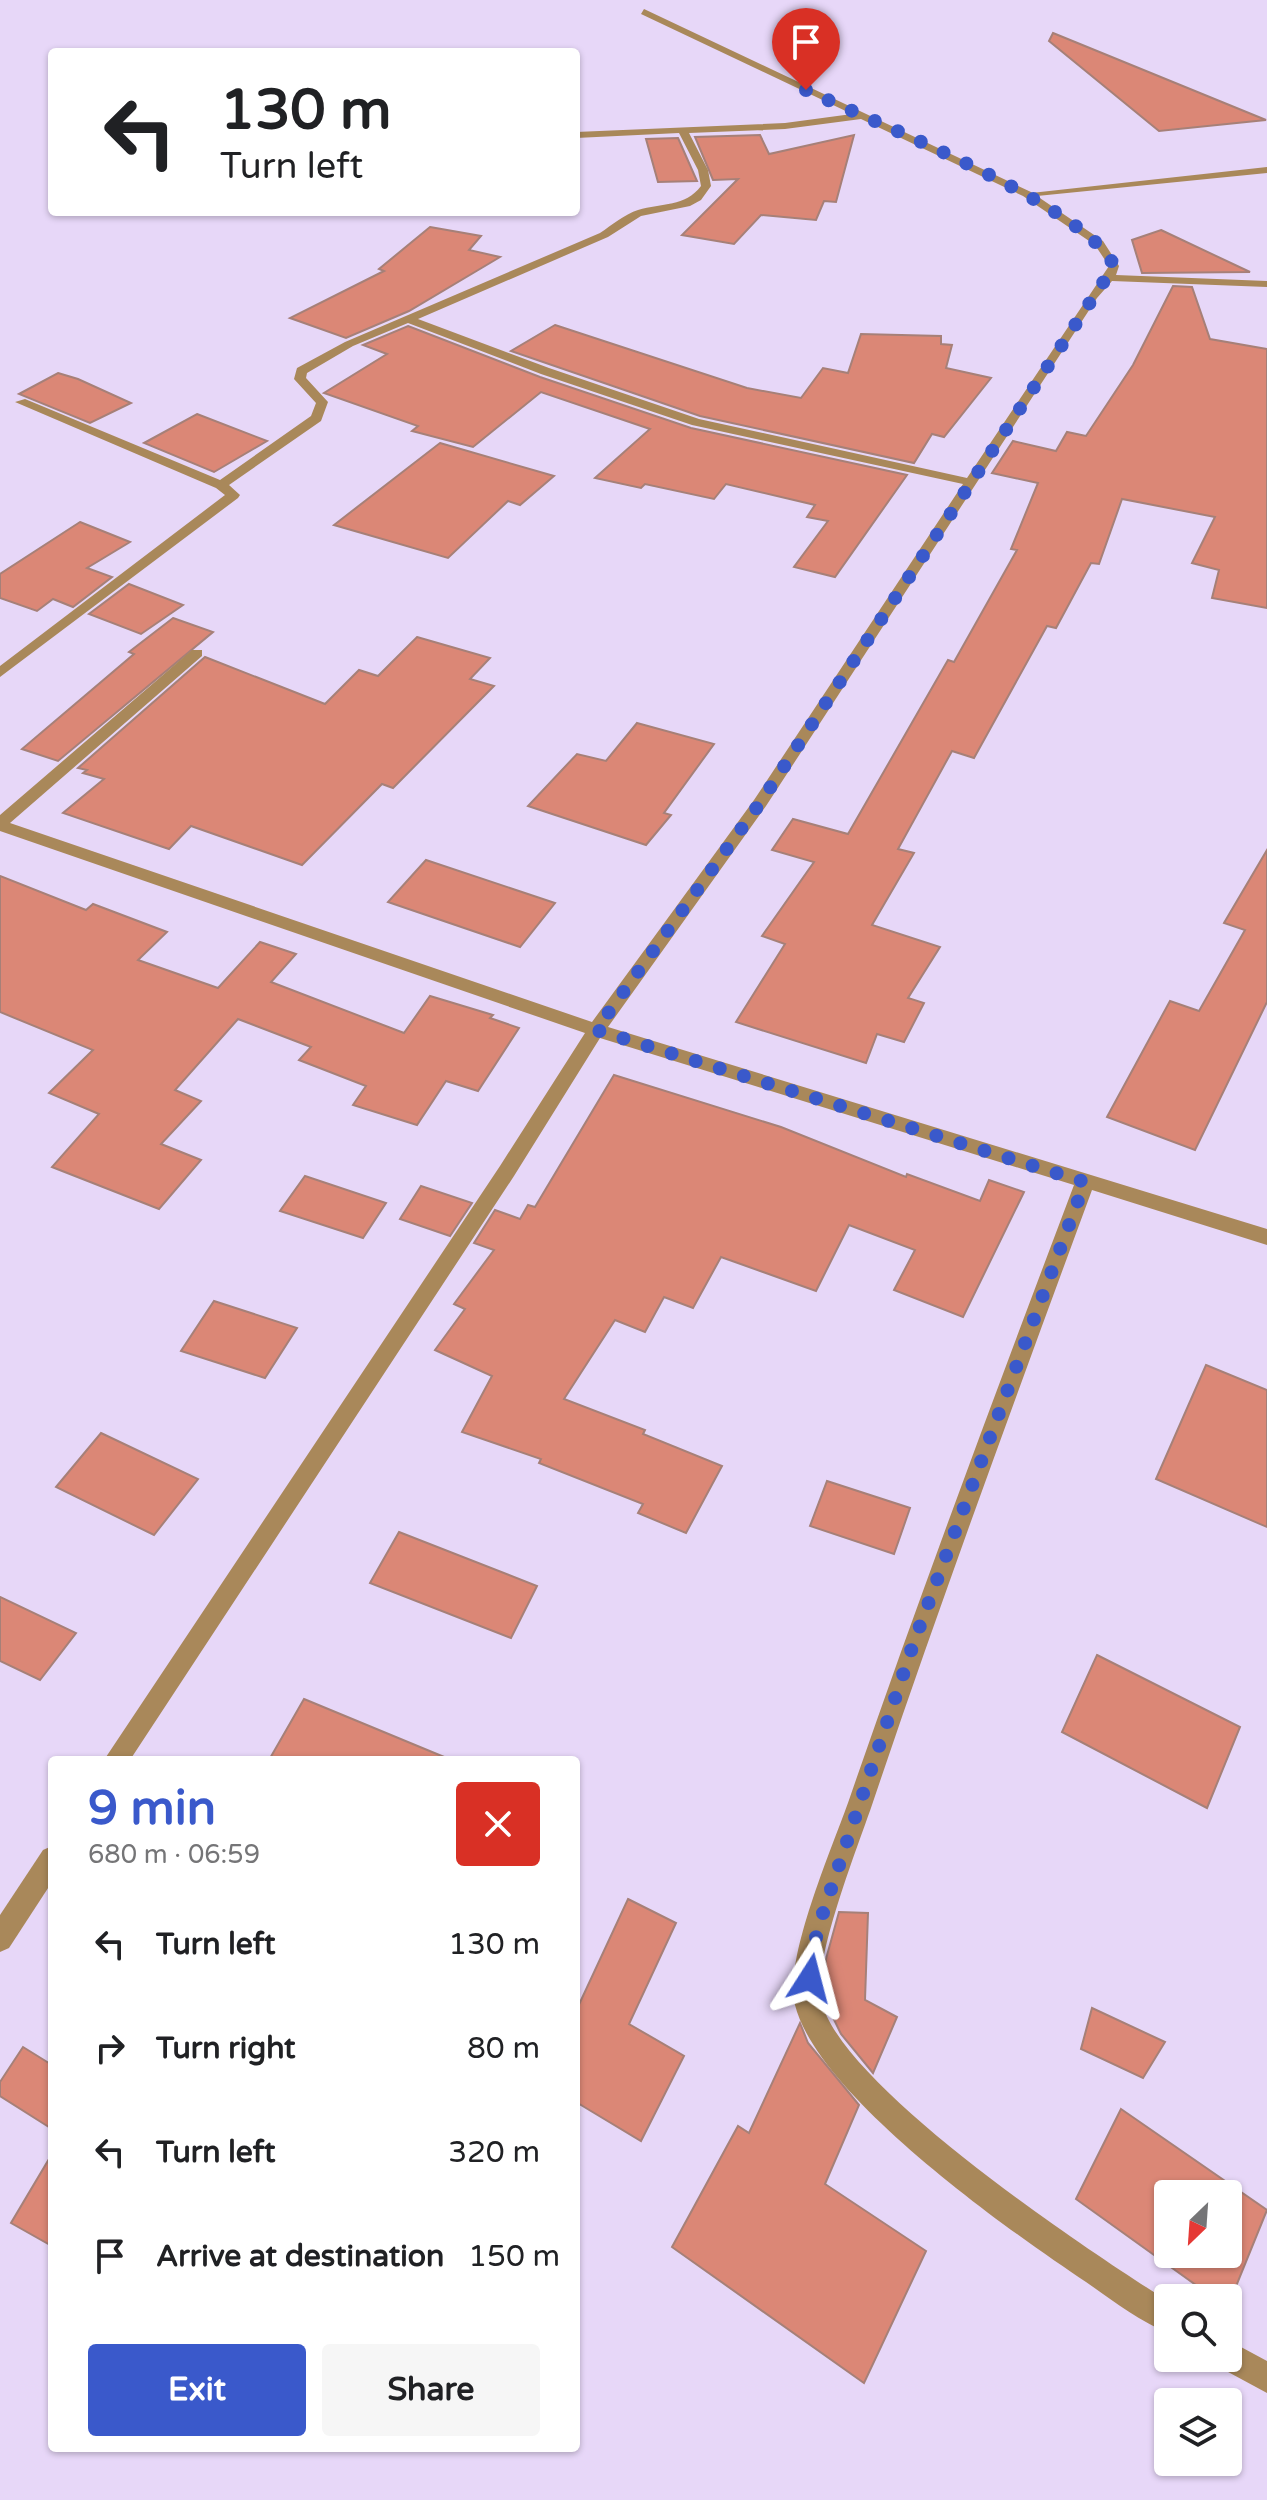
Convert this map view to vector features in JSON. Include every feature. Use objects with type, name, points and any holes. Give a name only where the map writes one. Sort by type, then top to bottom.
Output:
[{"type":"street","points":[[119,1756],[499,1184],[596,1030],[760,803],[1093,296],[1109,278],[1114,266],[1099,243],[1027,194],[644,12]]},
{"type":"street","points":[[580,135],[785,126],[860,116]]},
{"type":"street","points":[[221,485],[317,418],[322,402],[300,379],[301,371],[329,353],[592,240],[638,213],[674,207],[697,198],[706,186],[703,170],[683,131]]},
{"type":"street","points":[[1027,194],[1267,170]]},
{"type":"street","points":[[1109,278],[1267,284]]},
{"type":"street","points":[[409,319],[545,371],[696,422],[970,482]]},
{"type":"street","points":[[0,673],[233,495],[221,485],[21,402]]},
{"type":"street","points":[[197,653],[0,824],[596,1030],[1267,1237]]},
{"type":"street","points":[[1085,1182],[909,1657],[817,1931],[806,2002],[824,2039],[871,2094],[969,2179],[1154,2309]]},
{"type":"street","points":[[0,1939],[48,1865]]},
{"type":"street","points":[[1242,2363],[1267,2378]]},
{"type":"building","points":[[1053,33],[1266,120],[1159,131],[1049,41]]},
{"type":"building","points":[[760,135],[769,154],[854,135],[836,202],[824,201],[816,220],[761,215],[734,244],[682,235],[738,179],[713,180],[695,137]]},
{"type":"building","points":[[678,138],[697,181],[658,182],[646,139]]},
{"type":"building","points":[[430,227],[481,236],[469,250],[500,257],[409,311],[346,338],[290,318],[384,271],[379,269]]},
{"type":"building","points":[[1161,230],[1250,272],[1142,273],[1132,240]]},
{"type":"building","points":[[1173,286],[1192,287],[1210,339],[1267,349],[1267,608],[1212,598],[1219,570],[1192,563],[1215,517],[1122,499],[1099,564],[1091,563],[1056,628],[1047,626],[974,758],[952,751],[898,849],[914,853],[872,925],[940,947],[908,998],[924,1003],[904,1042],[877,1034],[866,1063],[736,1022],[785,944],[762,936],[814,862],[772,850],[793,819],[848,834],[948,660],[954,662],[1017,550],[1011,549],[1038,483],[992,473],[1013,441],[1056,451],[1067,432],[1086,436],[1133,365]]},
{"type":"building","points":[[555,325],[747,388],[801,398],[823,368],[848,373],[861,334],[941,336],[941,344],[952,345],[946,368],[991,378],[944,437],[932,434],[914,463],[700,416],[511,351]]},
{"type":"building","points":[[408,326],[540,377],[691,428],[907,475],[835,577],[794,567],[828,521],[807,517],[815,505],[726,484],[714,499],[645,484],[641,488],[595,478],[650,429],[541,392],[473,447],[412,431],[418,426],[324,393],[387,354],[363,345]]},
{"type":"building","points":[[58,373],[131,403],[90,423],[19,394]]},
{"type":"building","points":[[197,414],[267,441],[214,472],[144,443]]},
{"type":"building","points":[[440,443],[554,476],[520,505],[508,501],[448,558],[334,525]]},
{"type":"building","points":[[80,522],[130,542],[87,568],[112,577],[73,607],[53,599],[37,611],[0,598],[0,574]]},
{"type":"building","points":[[129,584],[183,605],[141,634],[89,614]]},
{"type":"building","points":[[173,618],[213,632],[58,761],[22,749],[134,654],[129,652]]},
{"type":"building","points":[[417,637],[490,658],[470,679],[494,686],[393,788],[382,784],[302,865],[191,826],[169,849],[63,813],[104,779],[83,773],[87,770],[78,768],[205,657],[325,704],[359,670],[378,676]]},
{"type":"building","points":[[637,723],[714,744],[664,813],[671,815],[646,845],[528,806],[577,754],[606,761]]},
{"type":"building","points":[[1267,850],[1267,1002],[1195,1150],[1107,1117],[1170,1001],[1199,1011],[1245,930],[1224,923]]},
{"type":"building","points":[[426,860],[555,903],[520,947],[388,902]]},
{"type":"building","points":[[0,876],[86,910],[93,904],[167,932],[138,960],[218,988],[260,942],[296,954],[271,982],[404,1033],[430,996],[493,1015],[490,1018],[519,1028],[478,1091],[446,1081],[417,1125],[353,1105],[366,1086],[299,1060],[311,1047],[238,1019],[175,1090],[201,1101],[161,1144],[201,1160],[159,1209],[52,1167],[99,1114],[49,1093],[93,1050],[0,1012]]},
{"type":"building","points":[[614,1075],[781,1127],[906,1177],[907,1174],[980,1201],[989,1180],[1024,1192],[963,1317],[894,1290],[915,1250],[849,1225],[816,1291],[721,1257],[693,1308],[664,1297],[645,1332],[615,1320],[564,1399],[645,1430],[643,1434],[722,1466],[686,1533],[638,1513],[643,1504],[539,1463],[541,1459],[462,1432],[492,1376],[435,1350],[465,1309],[454,1304],[494,1250],[474,1243],[495,1210],[520,1219],[528,1205],[535,1207]]},
{"type":"building","points":[[305,1176],[386,1203],[363,1238],[280,1211]]},
{"type":"building","points":[[421,1186],[472,1203],[450,1236],[400,1219]]},
{"type":"building","points":[[214,1301],[297,1328],[265,1378],[181,1351]]},
{"type":"building","points":[[1206,1365],[1267,1390],[1267,1527],[1156,1479]]},
{"type":"building","points":[[101,1433],[198,1479],[154,1535],[56,1487]]},
{"type":"building","points":[[827,1481],[910,1508],[894,1554],[810,1526]]},
{"type":"building","points":[[399,1532],[537,1586],[511,1638],[370,1583]]},
{"type":"building","points":[[0,1597],[76,1633],[40,1680],[0,1661]]},
{"type":"building","points":[[1097,1655],[1240,1727],[1207,1808],[1062,1732]]},
{"type":"building","points":[[304,1699],[442,1756],[271,1756]]},
{"type":"building","points":[[628,1899],[676,1923],[629,2024],[684,2056],[641,2141],[580,2104],[580,2002]]},
{"type":"building","points":[[839,1912],[868,1913],[865,2000],[897,2017],[873,2073],[841,2034],[824,1999],[826,1959]]},
{"type":"building","points":[[1092,2008],[1165,2042],[1143,2078],[1081,2049]]},
{"type":"building","points":[[800,2023],[808,2043],[859,2105],[825,2184],[926,2251],[864,2383],[672,2247],[738,2126],[749,2133]]},
{"type":"building","points":[[23,2047],[48,2063],[48,2126],[0,2096],[0,2082]]},
{"type":"building","points":[[1121,2109],[1224,2180],[1154,2180],[1154,2255],[1076,2199]]},
{"type":"building","points":[[48,2161],[48,2244],[11,2223]]},
{"type":"building","points":[[1242,2193],[1267,2210],[1237,2284],[1194,2284],[1172,2268],[1242,2268]]},
{"type":"route","points":[[806,90],[1027,194],[1099,243],[1114,266],[1109,278],[1093,296],[760,803],[596,1030],[1085,1182],[914,1642],[817,1931],[810,1978]]}]
